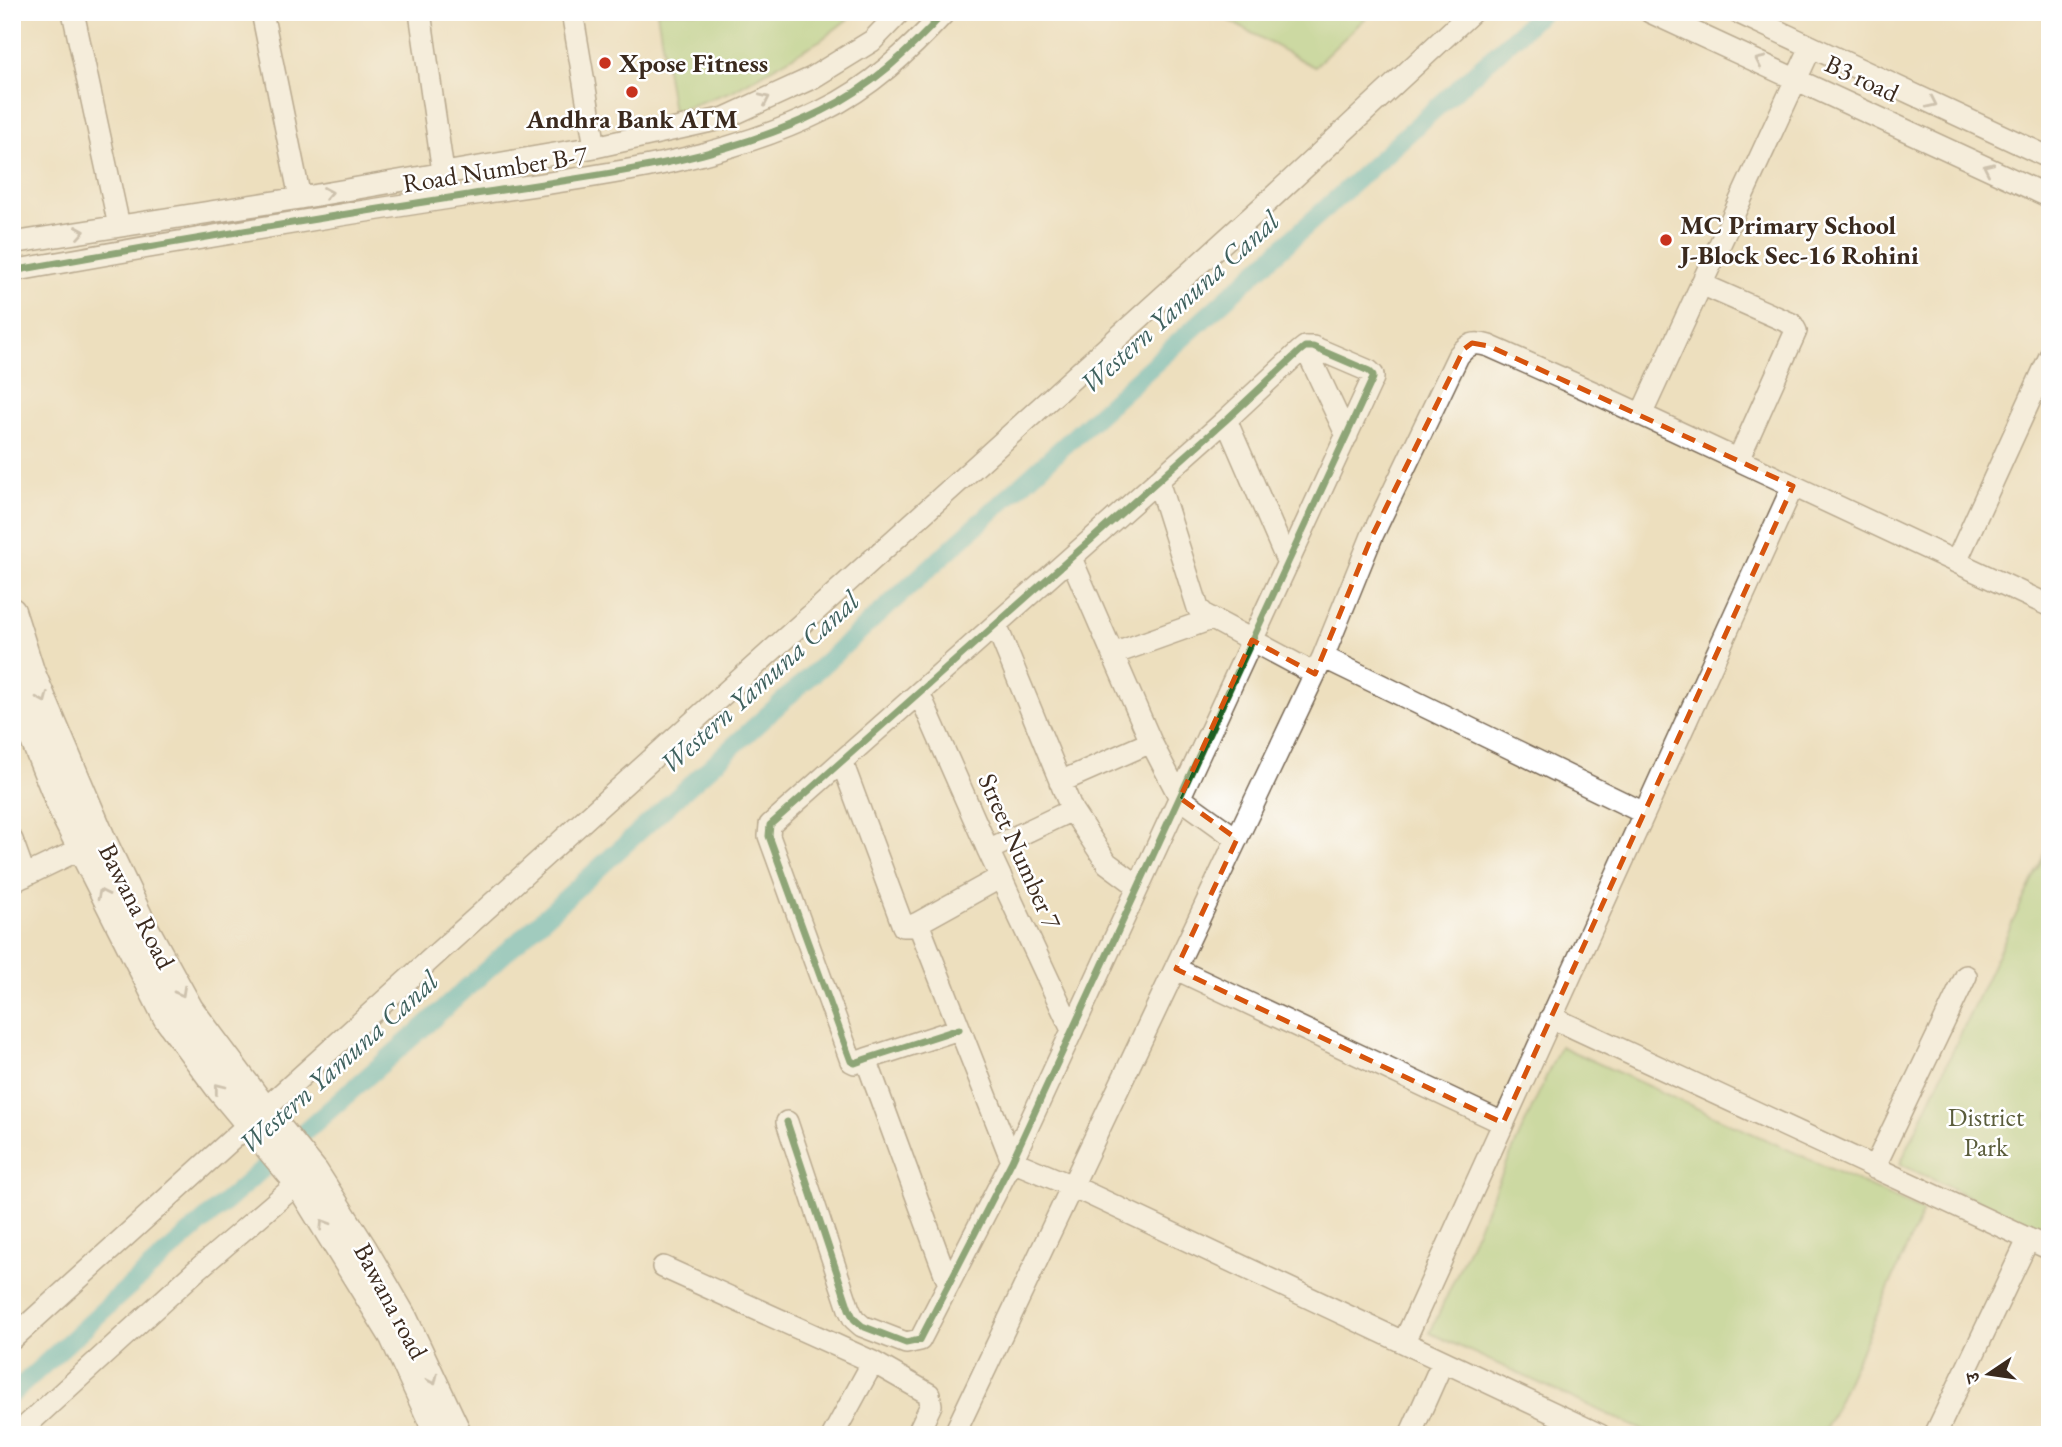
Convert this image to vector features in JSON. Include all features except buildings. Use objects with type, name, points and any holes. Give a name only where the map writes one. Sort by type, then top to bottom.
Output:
[{"type":"main road","name":"Bawana Road","points":[[12,611],[91,844],[166,1017],[221,1091],[264,1125],[307,1177]]},
{"type":"main road","name":"Bawana Road","points":[[12,686],[64,815],[91,844]]},
{"type":"main road","name":"Bawana road","points":[[307,1177],[393,1337],[438,1435]]},
{"type":"main road","name":"Bawana road","points":[[307,1177],[365,1249],[404,1318],[459,1435]]},
{"type":"street","points":[[73,12],[119,226]]},
{"type":"street","points":[[262,12],[300,198]]},
{"type":"street","points":[[420,12],[443,172]]},
{"type":"street","points":[[572,12],[595,147]]},
{"type":"street","name":"Road Number B-7","points":[[12,243],[300,198],[595,147],[725,118],[812,78],[872,41],[900,12]]},
{"type":"street","name":"Road Number B-7","points":[[12,271],[193,238],[629,169],[732,148],[823,111],[889,69],[945,12]]},
{"type":"street","points":[[12,1339],[264,1125],[1472,12]]},
{"type":"street","name":"B3 road","points":[[1650,12],[2050,197]]},
{"type":"street","name":"B3 road","points":[[1737,12],[2050,158]]},
{"type":"street","points":[[1641,415],[1811,47]]},
{"type":"street","points":[[1701,284],[1792,324],[1796,331],[1738,460]]},
{"type":"street","points":[[954,1435],[1319,666],[1372,536],[1458,356],[1464,349],[1472,343],[1489,346],[2050,606]]},
{"type":"street","points":[[1305,347],[1347,436]]},
{"type":"street","points":[[787,1122],[854,1320],[862,1326],[912,1343],[920,1340],[1012,1161],[1289,563],[1373,375],[1313,347],[1305,347],[1158,481],[772,822],[768,829],[851,1061],[855,1063],[959,1029]]},
{"type":"street","points":[[1956,562],[2050,356]]},
{"type":"street","points":[[1226,420],[1289,563]]},
{"type":"street","points":[[1158,481],[1198,608],[1211,619],[1252,640],[1319,666],[1644,813]]},
{"type":"street","points":[[1404,1342],[1793,486]]},
{"type":"street","points":[[1071,558],[1151,743],[1180,799],[1237,839]]},
{"type":"street","points":[[1113,654],[1211,619]]},
{"type":"street","points":[[996,625],[1072,810],[1107,863],[1138,886]]},
{"type":"street","name":"Street Number 7","points":[[919,693],[1000,877],[1072,1030]]},
{"type":"street","points":[[1060,782],[1151,743]]},
{"type":"street","points":[[842,762],[901,922],[907,927],[1000,877]]},
{"type":"street","points":[[988,850],[1072,810]]},
{"type":"street","points":[[12,840],[18,879],[91,844]]},
{"type":"street","points":[[918,923],[1012,1161],[1072,1186],[1600,1435]]},
{"type":"street","points":[[1176,969],[1503,1123]]},
{"type":"street","points":[[1874,1168],[1966,976]]},
{"type":"street","points":[[1551,1017],[2050,1250]]},
{"type":"street","points":[[866,1059],[948,1282]]},
{"type":"street","points":[[16,1435],[199,1268],[307,1177]]},
{"type":"street","points":[[1935,1435],[2028,1240]]},
{"type":"street","points":[[663,1267],[873,1362],[931,1397],[931,1405],[917,1435]]},
{"type":"street","points":[[1410,1435],[1443,1360]]},
{"type":"street","points":[[832,1435],[873,1362]]},
{"type":"highlighted area","points":[[1472,343],[1489,346],[1793,486],[1503,1123],[1176,969],[1237,839],[1180,798],[1252,640],[1315,674],[1372,536],[1464,349]]},
{"type":"green space","points":[[657,12],[857,12],[821,40],[732,91],[673,112]]},
{"type":"green space","points":[[1213,12],[1372,12],[1314,67]]},
{"type":"green space","name":"District Park","points":[[2050,842],[2050,1235],[1900,1164]]},
{"type":"green space","points":[[1560,1046],[1923,1211],[1823,1435],[1653,1435],[1430,1333]]},
{"type":"waterway","name":"Western Yamuna Canal","points":[[12,1394],[123,1292],[427,1024],[1542,12]]},
{"type":"cycle path","points":[[12,271],[646,167],[736,145],[780,130],[840,102],[873,80],[945,12]]},
{"type":"cycle path","points":[[787,1122],[854,1319],[862,1326],[906,1343],[920,1340],[1012,1161],[1373,378],[1369,371],[1313,347],[1305,347],[770,825],[769,836],[851,1061],[855,1063],[959,1029]]},
{"type":"place","name":"Xpose Fitness","points":[[605,63]]},
{"type":"place","name":"Andhra Bank ATM","points":[[632,92]]},
{"type":"place","name":"MC Primary School J-Block Sec-16 Rohini","points":[[1666,240]]}]
